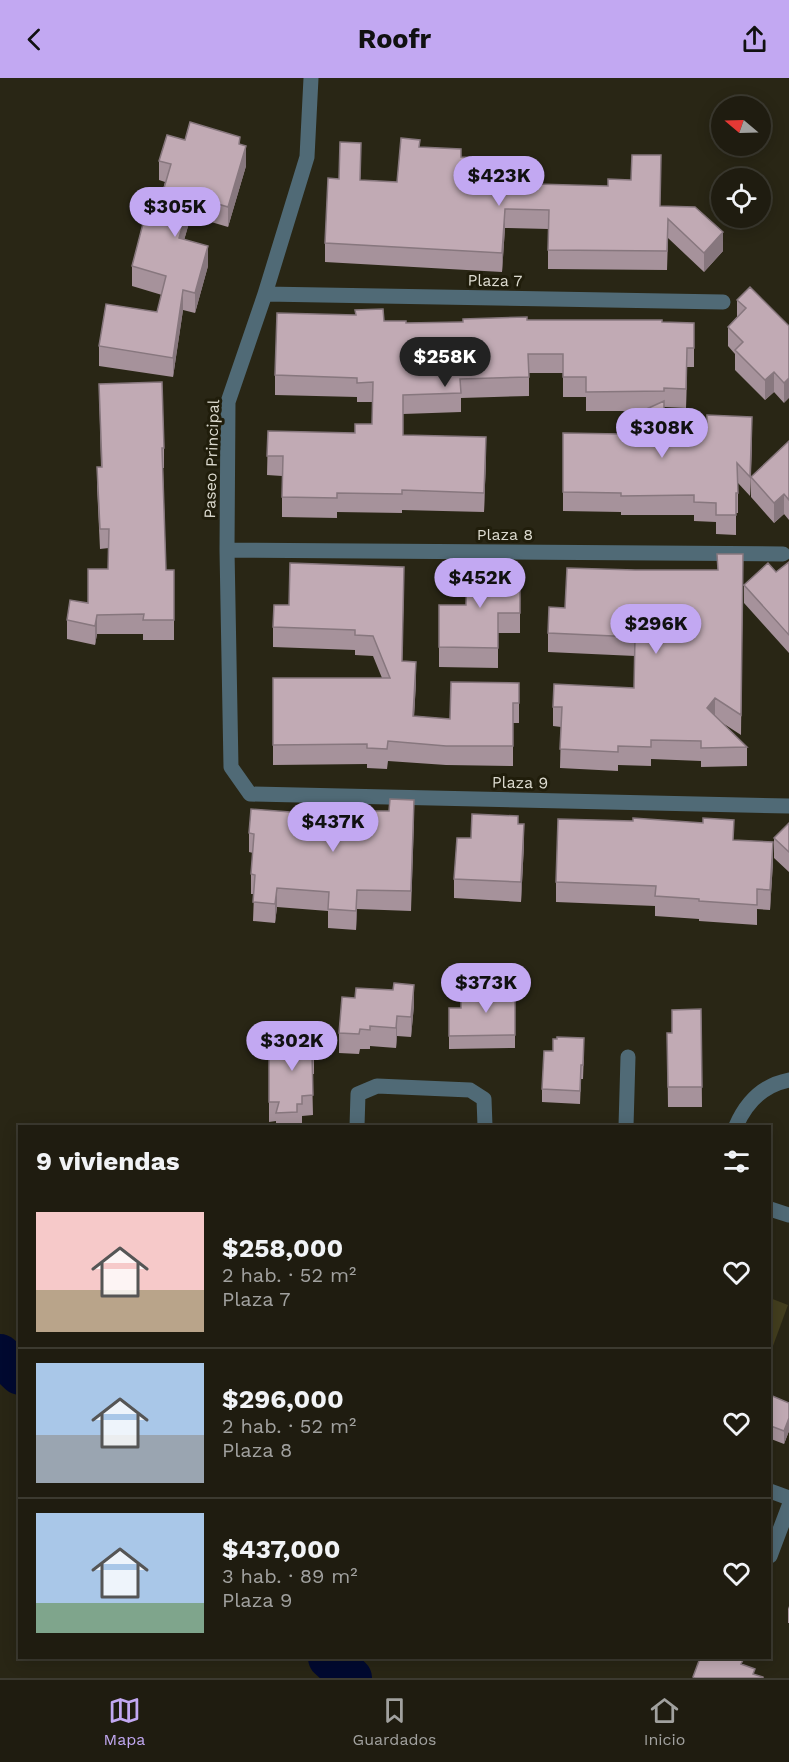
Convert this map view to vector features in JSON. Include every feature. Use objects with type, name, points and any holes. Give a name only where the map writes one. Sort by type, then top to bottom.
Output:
[{"type":"street","name":"Paseo Principal","points":[[250,794],[231,767],[227,550],[228,402],[265,294],[307,157],[311,78]]},
{"type":"street","name":"Plaza 7","points":[[265,294],[723,302]]},
{"type":"street","name":"Plaza 8","points":[[227,550],[783,554]]},
{"type":"street","name":"Plaza 9","points":[[250,794],[789,806]]},
{"type":"street","points":[[626,1125],[628,1058]]},
{"type":"street","points":[[736,1125],[745,1107],[760,1092],[778,1082],[789,1080]]},
{"type":"street","points":[[357,1125],[358,1094],[377,1086],[470,1090],[484,1099],[485,1125]]},
{"type":"street","points":[[771,1209],[789,1215]]},
{"type":"street","points":[[771,1491],[789,1498]]},
{"type":"street","points":[[771,1553],[789,1506]]},
{"type":"shaded area","points":[[771,1298],[788,1305],[771,1351]]},
{"type":"building","points":[[190,122],[240,137],[239,144],[246,146],[228,207],[191,196],[179,238],[208,246],[195,293],[183,290],[173,358],[99,346],[106,304],[157,312],[166,276],[132,266],[145,216],[155,219],[171,164],[159,161],[167,135],[185,140]]},
{"type":"building","points":[[401,138],[420,140],[419,147],[461,149],[461,157],[481,158],[480,186],[536,189],[536,184],[608,186],[608,179],[631,180],[632,155],[661,155],[660,206],[695,207],[711,221],[711,228],[719,228],[723,232],[704,253],[668,219],[667,251],[548,250],[549,210],[505,209],[502,253],[325,243],[328,178],[339,179],[340,142],[361,143],[360,180],[397,182]]},
{"type":"building","points":[[750,287],[789,326],[789,378],[784,383],[774,372],[765,380],[735,350],[743,342],[728,327],[746,308],[737,300]]},
{"type":"building","points":[[383,309],[384,321],[406,321],[406,323],[463,322],[463,319],[527,317],[527,320],[662,320],[662,322],[694,323],[694,348],[687,348],[686,389],[586,392],[586,377],[563,377],[563,354],[528,354],[529,377],[460,379],[461,393],[403,395],[403,435],[486,437],[484,493],[402,490],[402,494],[337,493],[337,498],[282,497],[283,456],[267,456],[268,431],[355,433],[355,424],[372,424],[373,382],[357,383],[357,378],[275,375],[277,313],[356,315],[355,310]]},
{"type":"building","points":[[162,382],[166,570],[174,570],[174,620],[143,620],[144,614],[97,615],[95,626],[67,620],[70,600],[88,603],[88,569],[108,569],[109,529],[100,529],[97,467],[102,467],[99,384]]},
{"type":"building","points":[[664,401],[664,427],[707,428],[707,415],[752,417],[750,477],[737,463],[736,515],[716,515],[716,503],[694,502],[694,495],[621,496],[621,493],[563,492],[563,433],[621,434],[620,421]]},
{"type":"building","points":[[789,441],[789,500],[784,494],[774,503],[751,477]]},
{"type":"building","points":[[717,554],[743,554],[741,715],[715,698],[707,708],[747,747],[701,748],[701,741],[651,740],[651,747],[618,746],[618,752],[560,749],[562,707],[553,707],[554,684],[634,688],[635,637],[548,633],[549,607],[565,608],[567,568],[718,570]]},
{"type":"building","points":[[789,562],[789,635],[744,585],[768,563],[776,572]]},
{"type":"building","points":[[290,563],[404,567],[402,661],[416,662],[413,716],[450,719],[451,682],[519,683],[519,703],[513,703],[513,746],[446,746],[388,741],[387,749],[367,748],[367,744],[273,745],[273,678],[390,678],[373,636],[355,635],[355,630],[273,627],[274,605],[289,605]]},
{"type":"building","points":[[467,569],[520,570],[520,613],[498,613],[498,648],[439,647],[439,605],[466,605]]},
{"type":"building","points":[[390,799],[414,800],[411,891],[357,890],[356,911],[328,909],[329,892],[277,888],[275,904],[253,902],[255,875],[251,874],[254,834],[249,833],[251,809],[370,818],[370,811],[389,811]]},
{"type":"building","points":[[472,814],[518,816],[518,824],[524,824],[521,882],[454,879],[457,838],[471,838]]},
{"type":"building","points":[[633,818],[703,823],[703,818],[734,820],[733,840],[773,842],[770,890],[757,889],[757,905],[655,896],[656,886],[556,882],[558,819],[633,821]]},
{"type":"building","points":[[789,823],[789,852],[774,838]]},
{"type":"building","points":[[508,967],[515,968],[515,1035],[449,1036],[449,1008],[461,1008],[461,998],[488,998],[500,1001]]},
{"type":"building","points":[[394,983],[414,985],[411,1017],[397,1016],[396,1028],[370,1026],[370,1030],[360,1029],[359,1034],[339,1033],[342,997],[355,998],[356,988],[393,990]]},
{"type":"building","points":[[701,1009],[702,1087],[668,1087],[667,1033],[672,1033],[672,1010]]},
{"type":"building","points":[[314,1032],[313,1095],[302,1096],[302,1104],[297,1104],[297,1112],[276,1113],[279,1102],[269,1102],[269,1049],[289,1048],[288,1033]]},
{"type":"building","points":[[557,1037],[584,1038],[580,1091],[542,1089],[544,1051],[553,1051],[553,1039]]},
{"type":"building","points":[[771,1395],[789,1403],[789,1418],[784,1431],[771,1426]]},
{"type":"building","points":[[700,1659],[744,1659],[741,1664],[755,1669],[753,1674],[763,1678],[695,1678],[693,1677]]},
{"type":"waterway","points":[[0,1355],[18,1372]]},
{"type":"waterway","points":[[330,1659],[351,1678]]}]
